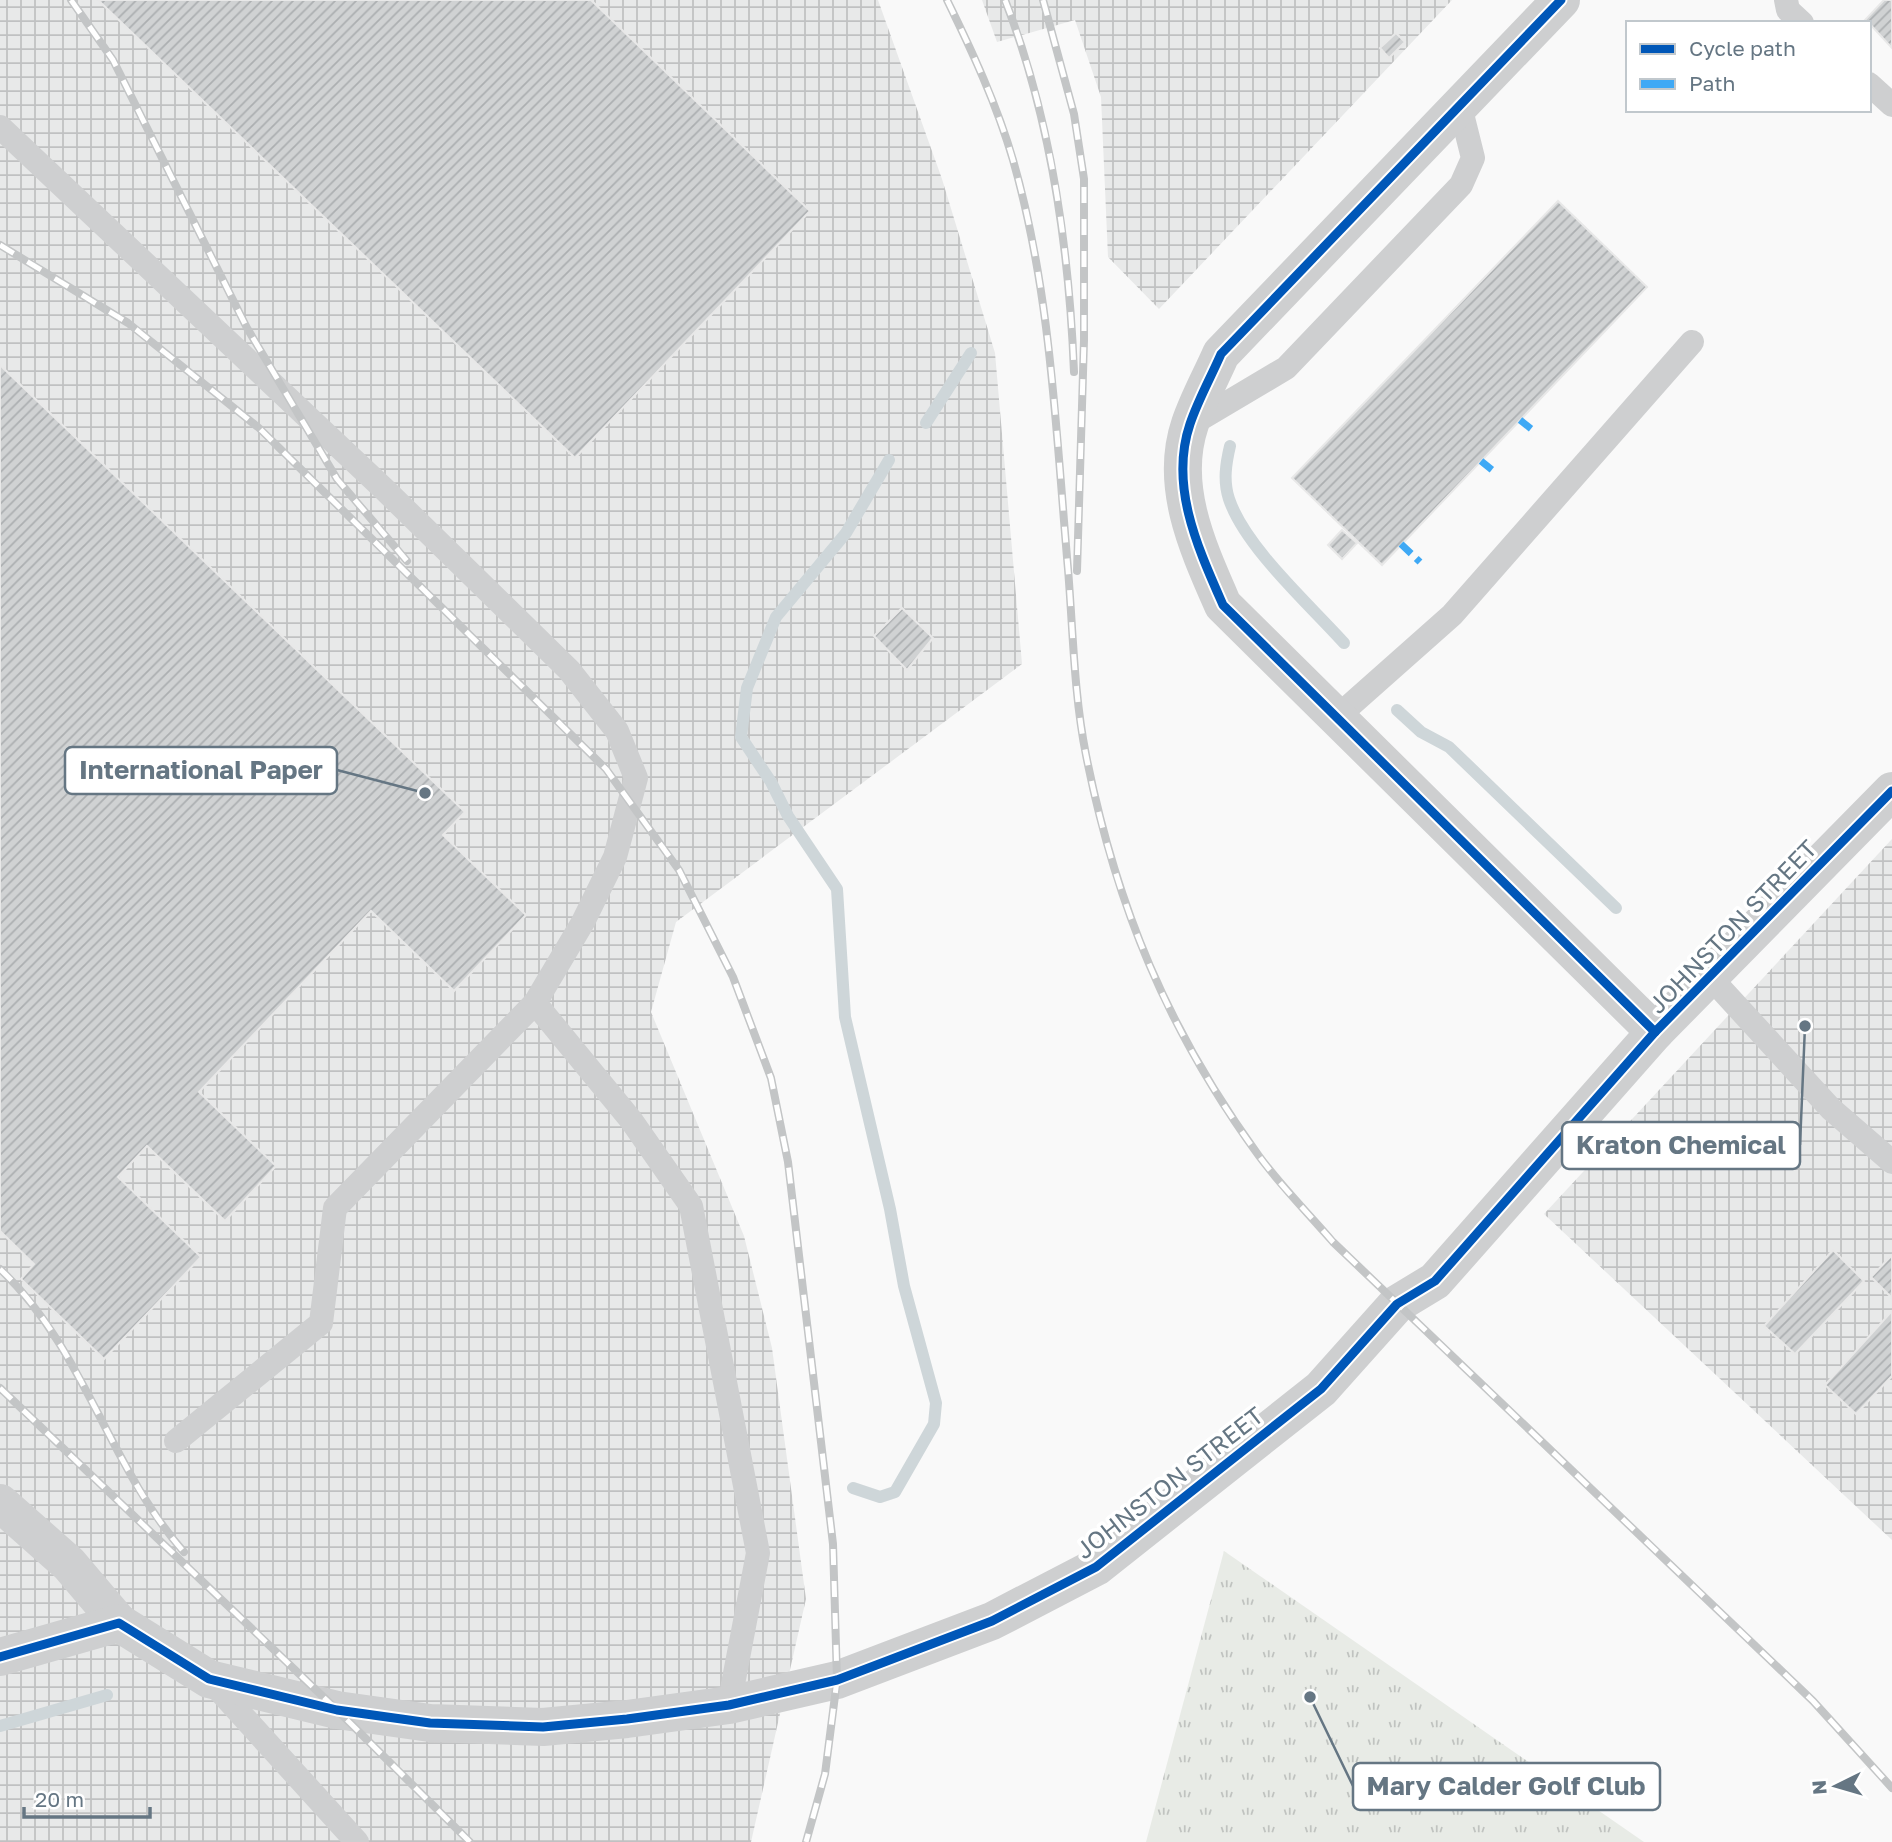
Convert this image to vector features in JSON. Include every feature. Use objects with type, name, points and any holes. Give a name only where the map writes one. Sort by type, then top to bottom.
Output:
[{"type":"street","points":[[1561,0],[1221,354],[1190,425],[1182,482],[1196,544],[1223,604],[1655,1032]]},
{"type":"street","name":"JOHNSTON STREET","points":[[0,1503],[69,1563],[119,1623],[209,1679],[337,1710],[430,1723],[543,1727],[729,1705],[836,1680],[992,1621],[1096,1567],[1321,1389],[1397,1304],[1435,1281],[1655,1032],[1892,791]]},
{"type":"street","points":[[0,1657],[119,1623]]},
{"type":"lane","points":[[1786,0],[1788,10],[1800,21]]},
{"type":"lane","points":[[1871,86],[1892,105]]},
{"type":"lane","points":[[1190,425],[1286,368],[1461,185],[1473,158],[1460,106]]},
{"type":"lane","points":[[0,127],[384,489],[569,670],[618,730],[636,778],[615,857],[583,922],[535,1003],[335,1208],[321,1323],[176,1441]]},
{"type":"lane","points":[[1337,717],[1451,615],[1692,342]]},
{"type":"lane","points":[[1710,977],[1831,1109],[1892,1162]]},
{"type":"lane","points":[[535,1003],[631,1120],[691,1206],[758,1553],[729,1705]]},
{"type":"lane","points":[[209,1679],[357,1842]]},
{"type":"shaded area","points":[[0,0],[878,0],[942,179],[995,353],[1022,664],[676,922],[651,1012],[744,1236],[772,1348],[806,1599],[751,1842],[0,1842]]},
{"type":"shaded area","points":[[982,0],[1452,0],[1159,309],[1108,257],[1101,97],[1075,20],[997,42]]},
{"type":"shaded area","points":[[1892,839],[1892,1540],[1544,1214]]},
{"type":"green space","points":[[1224,1551],[1644,1842],[1146,1842]]},
{"type":"building","points":[[98,0],[591,0],[810,211],[575,458]]},
{"type":"building","points":[[1884,0],[1892,0],[1892,48],[1871,25],[1871,21],[1864,21]]},
{"type":"building","points":[[1396,33],[1405,42],[1389,58],[1380,48]]},
{"type":"building","points":[[1558,201],[1647,287],[1382,565],[1292,478]]},
{"type":"building","points":[[0,365],[465,812],[443,835],[526,915],[454,991],[371,911],[199,1092],[276,1166],[225,1221],[147,1146],[118,1177],[201,1257],[104,1359],[21,1279],[34,1264],[0,1231]]},
{"type":"building","points":[[1342,530],[1357,543],[1342,559],[1328,545]]},
{"type":"building","points":[[902,608],[933,638],[907,670],[874,636]]},
{"type":"building","points":[[1833,1250],[1864,1281],[1795,1354],[1764,1326]]},
{"type":"building","points":[[1892,1255],[1892,1298],[1871,1277]]},
{"type":"building","points":[[1892,1311],[1892,1376],[1856,1414],[1825,1385]]},
{"type":"waterway","points":[[926,423],[971,353]]},
{"type":"waterway","points":[[1230,446],[1226,486],[1237,517],[1263,555],[1344,643]]},
{"type":"waterway","points":[[853,1488],[880,1497],[895,1492],[934,1424],[936,1403],[904,1286],[890,1209],[845,1017],[837,889],[788,816],[771,782],[741,737],[747,688],[776,617],[846,533],[889,460]]},
{"type":"waterway","points":[[1397,710],[1421,732],[1449,747],[1616,908]]},
{"type":"waterway","points":[[0,1726],[107,1695]]},
{"type":"railway","points":[[71,0],[113,60],[247,328],[337,479],[407,561]]},
{"type":"railway","points":[[947,0],[999,119],[1026,210],[1036,260],[1050,363],[1076,686],[1086,755],[1113,864],[1130,915],[1172,1014],[1198,1062],[1259,1156],[1333,1242],[1813,1701],[1892,1788]]},
{"type":"railway","points":[[1005,0],[1034,90],[1055,183],[1068,277],[1074,372]]},
{"type":"railway","points":[[1043,0],[1074,114],[1084,179],[1084,340],[1077,571]]},
{"type":"railway","points":[[0,245],[128,323],[259,428],[606,769],[679,870],[733,977],[771,1078],[788,1162],[833,1544],[837,1680],[825,1774],[806,1842]]},
{"type":"railway","points":[[0,1269],[29,1300],[54,1335],[135,1483],[184,1552]]},
{"type":"railway","points":[[0,1388],[337,1710],[470,1842]]},
{"type":"marked path","points":[[1520,420],[1534,431]]},
{"type":"marked path","points":[[1481,461],[1497,474]]},
{"type":"marked path","points":[[1401,544],[1420,562]]},
{"type":"cycle path","points":[[1561,0],[1221,354],[1190,424],[1184,447],[1185,493],[1196,539],[1223,605],[1655,1032]]},
{"type":"cycle path","points":[[0,1657],[119,1623],[209,1679],[337,1710],[430,1723],[543,1727],[729,1705],[837,1680],[992,1621],[1096,1567],[1321,1389],[1397,1304],[1435,1281],[1655,1032],[1892,791]]},
{"type":"place","name":"International Paper","points":[[425,793]]},
{"type":"place","name":"Kraton Chemical","points":[[1805,1026]]},
{"type":"place","name":"Mary Calder Golf Club","points":[[1310,1697]]}]
